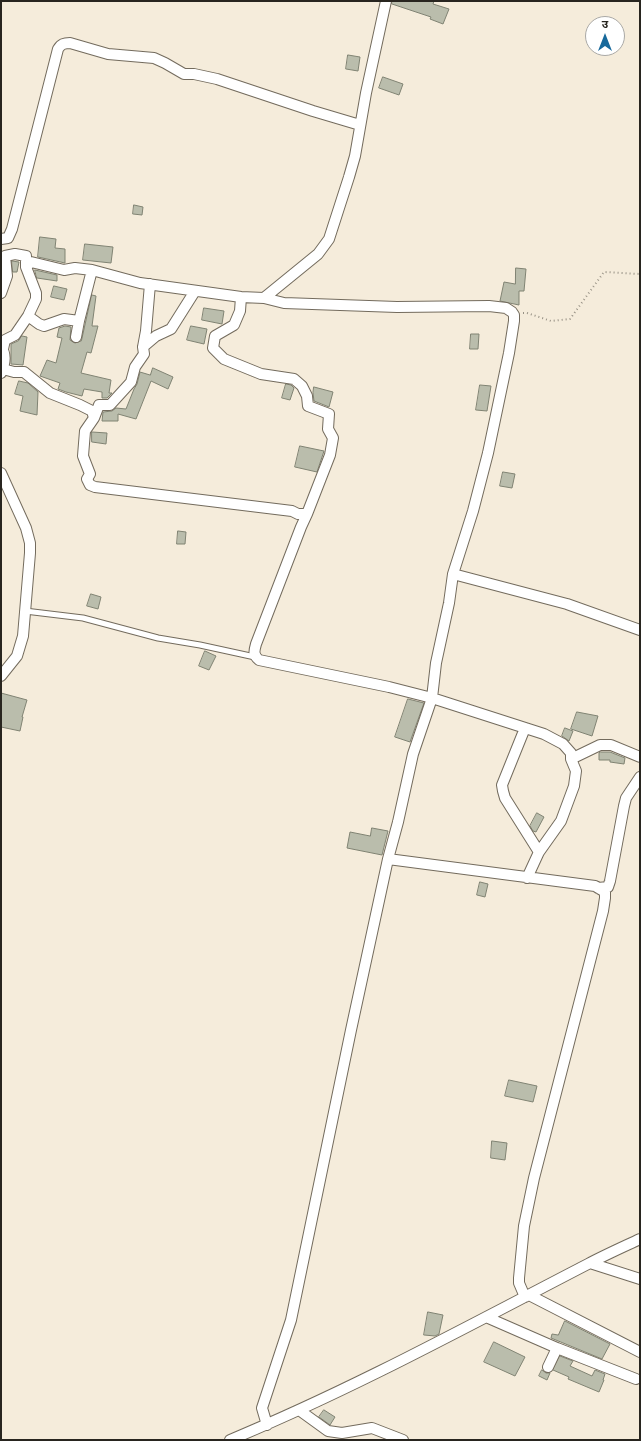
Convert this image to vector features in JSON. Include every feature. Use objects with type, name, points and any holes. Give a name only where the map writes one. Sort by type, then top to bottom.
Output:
[{"type":"street","points":[[264,298],[318,254],[329,239],[355,156],[386,1]]},
{"type":"street","points":[[1,239],[8,238],[12,229],[58,49],[65,43],[70,43],[108,54],[154,58],[184,74],[194,74],[217,79],[360,125]]},
{"type":"street","points":[[1,293],[7,276],[3,259],[15,254],[26,256],[26,267],[36,293],[36,300],[28,316],[15,335],[5,340],[2,348],[5,355],[2,371],[24,372],[50,393],[88,408],[92,412],[94,418]]},
{"type":"street","points":[[26,267],[31,262],[64,270],[75,268],[92,270],[150,284],[241,297],[264,298],[279,302],[397,307],[489,306],[506,308],[514,315],[509,353],[488,453],[473,511],[453,574],[449,603],[436,663],[432,698],[413,754],[388,859],[351,1030],[292,1320],[262,1408],[267,1424]]},
{"type":"street","points":[[76,337],[92,270]]},
{"type":"street","points":[[150,284],[146,331],[143,347],[144,354],[135,366],[131,382],[110,405],[99,405],[94,418],[85,431],[83,456],[90,485],[95,487],[307,514]]},
{"type":"street","points":[[143,347],[156,336],[171,329],[195,291]]},
{"type":"street","points":[[241,297],[240,311],[234,325],[215,336],[213,348],[224,359],[261,374],[294,379],[302,386],[307,396],[308,406],[329,414],[328,429],[333,438],[330,455],[256,644],[254,652],[255,657],[266,663],[389,687],[432,698],[544,734],[563,744],[571,753],[571,759],[576,771],[574,786],[561,822],[539,852],[527,878]]},
{"type":"street","points":[[28,316],[44,326],[64,319],[79,321]]},
{"type":"street","points":[[1,474],[26,528],[30,543],[23,636],[17,656],[1,676]]},
{"type":"street","points":[[453,574],[567,604],[640,630]]},
{"type":"street","points":[[525,728],[502,785],[505,798],[539,852]]},
{"type":"street","points":[[571,759],[600,745],[611,745],[640,757]]},
{"type":"street","points":[[598,888],[608,887],[626,798],[640,777]]},
{"type":"street","points":[[388,859],[595,886],[605,892],[603,911],[534,1178],[524,1226],[519,1283],[527,1296],[640,1352]]},
{"type":"street","points":[[230,1440],[299,1410],[376,1373],[590,1263],[640,1239]]},
{"type":"street","points":[[590,1263],[640,1278]]},
{"type":"street","points":[[486,1317],[557,1348],[636,1379]]},
{"type":"street","points":[[548,1367],[557,1348]]},
{"type":"street","points":[[299,1410],[328,1431],[342,1433],[372,1428],[403,1440]]},
{"type":"lane","points":[[25,611],[83,618],[158,638],[200,645],[255,657]]},
{"type":"path","points":[[514,315],[527,312],[551,320],[570,320],[604,272],[640,274]]},
{"type":"building","points":[[392,1],[434,1],[433,4],[449,9],[443,24],[430,19],[431,17],[392,4]]},
{"type":"building","points":[[348,55],[360,57],[358,71],[346,69]]},
{"type":"building","points":[[383,77],[403,84],[399,95],[379,88]]},
{"type":"building","points":[[134,205],[143,207],[142,215],[133,214]]},
{"type":"building","points":[[40,237],[56,239],[55,248],[65,249],[65,263],[38,257]]},
{"type":"building","points":[[85,244],[113,247],[111,263],[83,260]]},
{"type":"building","points":[[12,261],[19,262],[17,272],[13,272]]},
{"type":"building","points":[[516,268],[526,269],[524,291],[519,291],[519,305],[500,301],[504,282],[515,284]]},
{"type":"building","points":[[35,270],[57,275],[57,281],[37,278]]},
{"type":"building","points":[[54,286],[67,289],[64,300],[51,297]]},
{"type":"building","points":[[92,295],[96,296],[92,326],[98,326],[91,353],[87,352],[81,373],[111,380],[109,393],[112,393],[107,398],[102,398],[102,392],[84,389],[82,396],[66,392],[58,389],[60,383],[40,376],[47,360],[56,363],[62,338],[57,337],[59,328],[65,326],[71,327],[70,340],[75,343],[81,341]]},
{"type":"building","points":[[204,308],[224,311],[222,324],[202,320]]},
{"type":"building","points":[[191,326],[207,329],[204,344],[187,340]]},
{"type":"building","points":[[471,334],[479,334],[478,349],[470,349]]},
{"type":"building","points":[[22,336],[27,337],[23,365],[11,364],[11,344],[18,341]]},
{"type":"building","points":[[153,368],[173,377],[168,389],[151,381],[136,419],[118,414],[118,421],[102,421],[103,412],[112,411],[116,408],[126,409],[137,384],[140,372],[150,375]]},
{"type":"building","points":[[19,381],[28,383],[38,392],[37,415],[20,411],[23,396],[15,394]]},
{"type":"building","points":[[286,384],[291,385],[294,388],[290,400],[282,398]]},
{"type":"building","points":[[480,385],[491,386],[487,411],[476,410]]},
{"type":"building","points":[[314,387],[333,392],[329,407],[314,401]]},
{"type":"building","points":[[92,432],[107,433],[106,444],[92,442]]},
{"type":"building","points":[[300,446],[324,451],[317,472],[295,467]]},
{"type":"building","points":[[503,472],[515,474],[512,488],[500,486]]},
{"type":"building","points":[[178,531],[186,532],[185,544],[177,544]]},
{"type":"building","points":[[91,594],[101,597],[98,609],[87,606]]},
{"type":"building","points":[[205,651],[216,656],[209,670],[199,666]]},
{"type":"building","points":[[1,693],[27,700],[20,731],[1,727]]},
{"type":"building","points":[[408,699],[424,703],[410,742],[395,737]]},
{"type":"building","points":[[577,712],[598,716],[592,736],[571,729]]},
{"type":"building","points":[[565,728],[573,731],[569,741],[562,736]]},
{"type":"building","points":[[610,752],[625,758],[624,764],[610,762],[610,760],[599,760],[599,753]]},
{"type":"building","points":[[537,813],[544,817],[536,832],[533,831],[530,826]]},
{"type":"building","points":[[372,828],[388,831],[382,855],[347,848],[350,832],[370,836]]},
{"type":"building","points":[[480,882],[488,884],[485,897],[477,895]]},
{"type":"building","points":[[509,1080],[537,1086],[533,1102],[505,1096]]},
{"type":"building","points":[[492,1141],[507,1143],[505,1160],[491,1158]]},
{"type":"building","points":[[428,1312],[443,1315],[439,1334],[435,1336],[424,1335]]},
{"type":"building","points":[[565,1321],[610,1344],[602,1359],[551,1338],[552,1334],[558,1335]]},
{"type":"building","points":[[494,1342],[525,1357],[515,1376],[484,1362]]},
{"type":"building","points":[[560,1356],[573,1361],[570,1366],[592,1376],[595,1370],[605,1374],[599,1392],[568,1379],[569,1377],[553,1370]]},
{"type":"building","points":[[542,1370],[546,1373],[550,1373],[547,1380],[539,1376]]},
{"type":"building","points":[[324,1410],[335,1417],[330,1425],[319,1417]]}]
